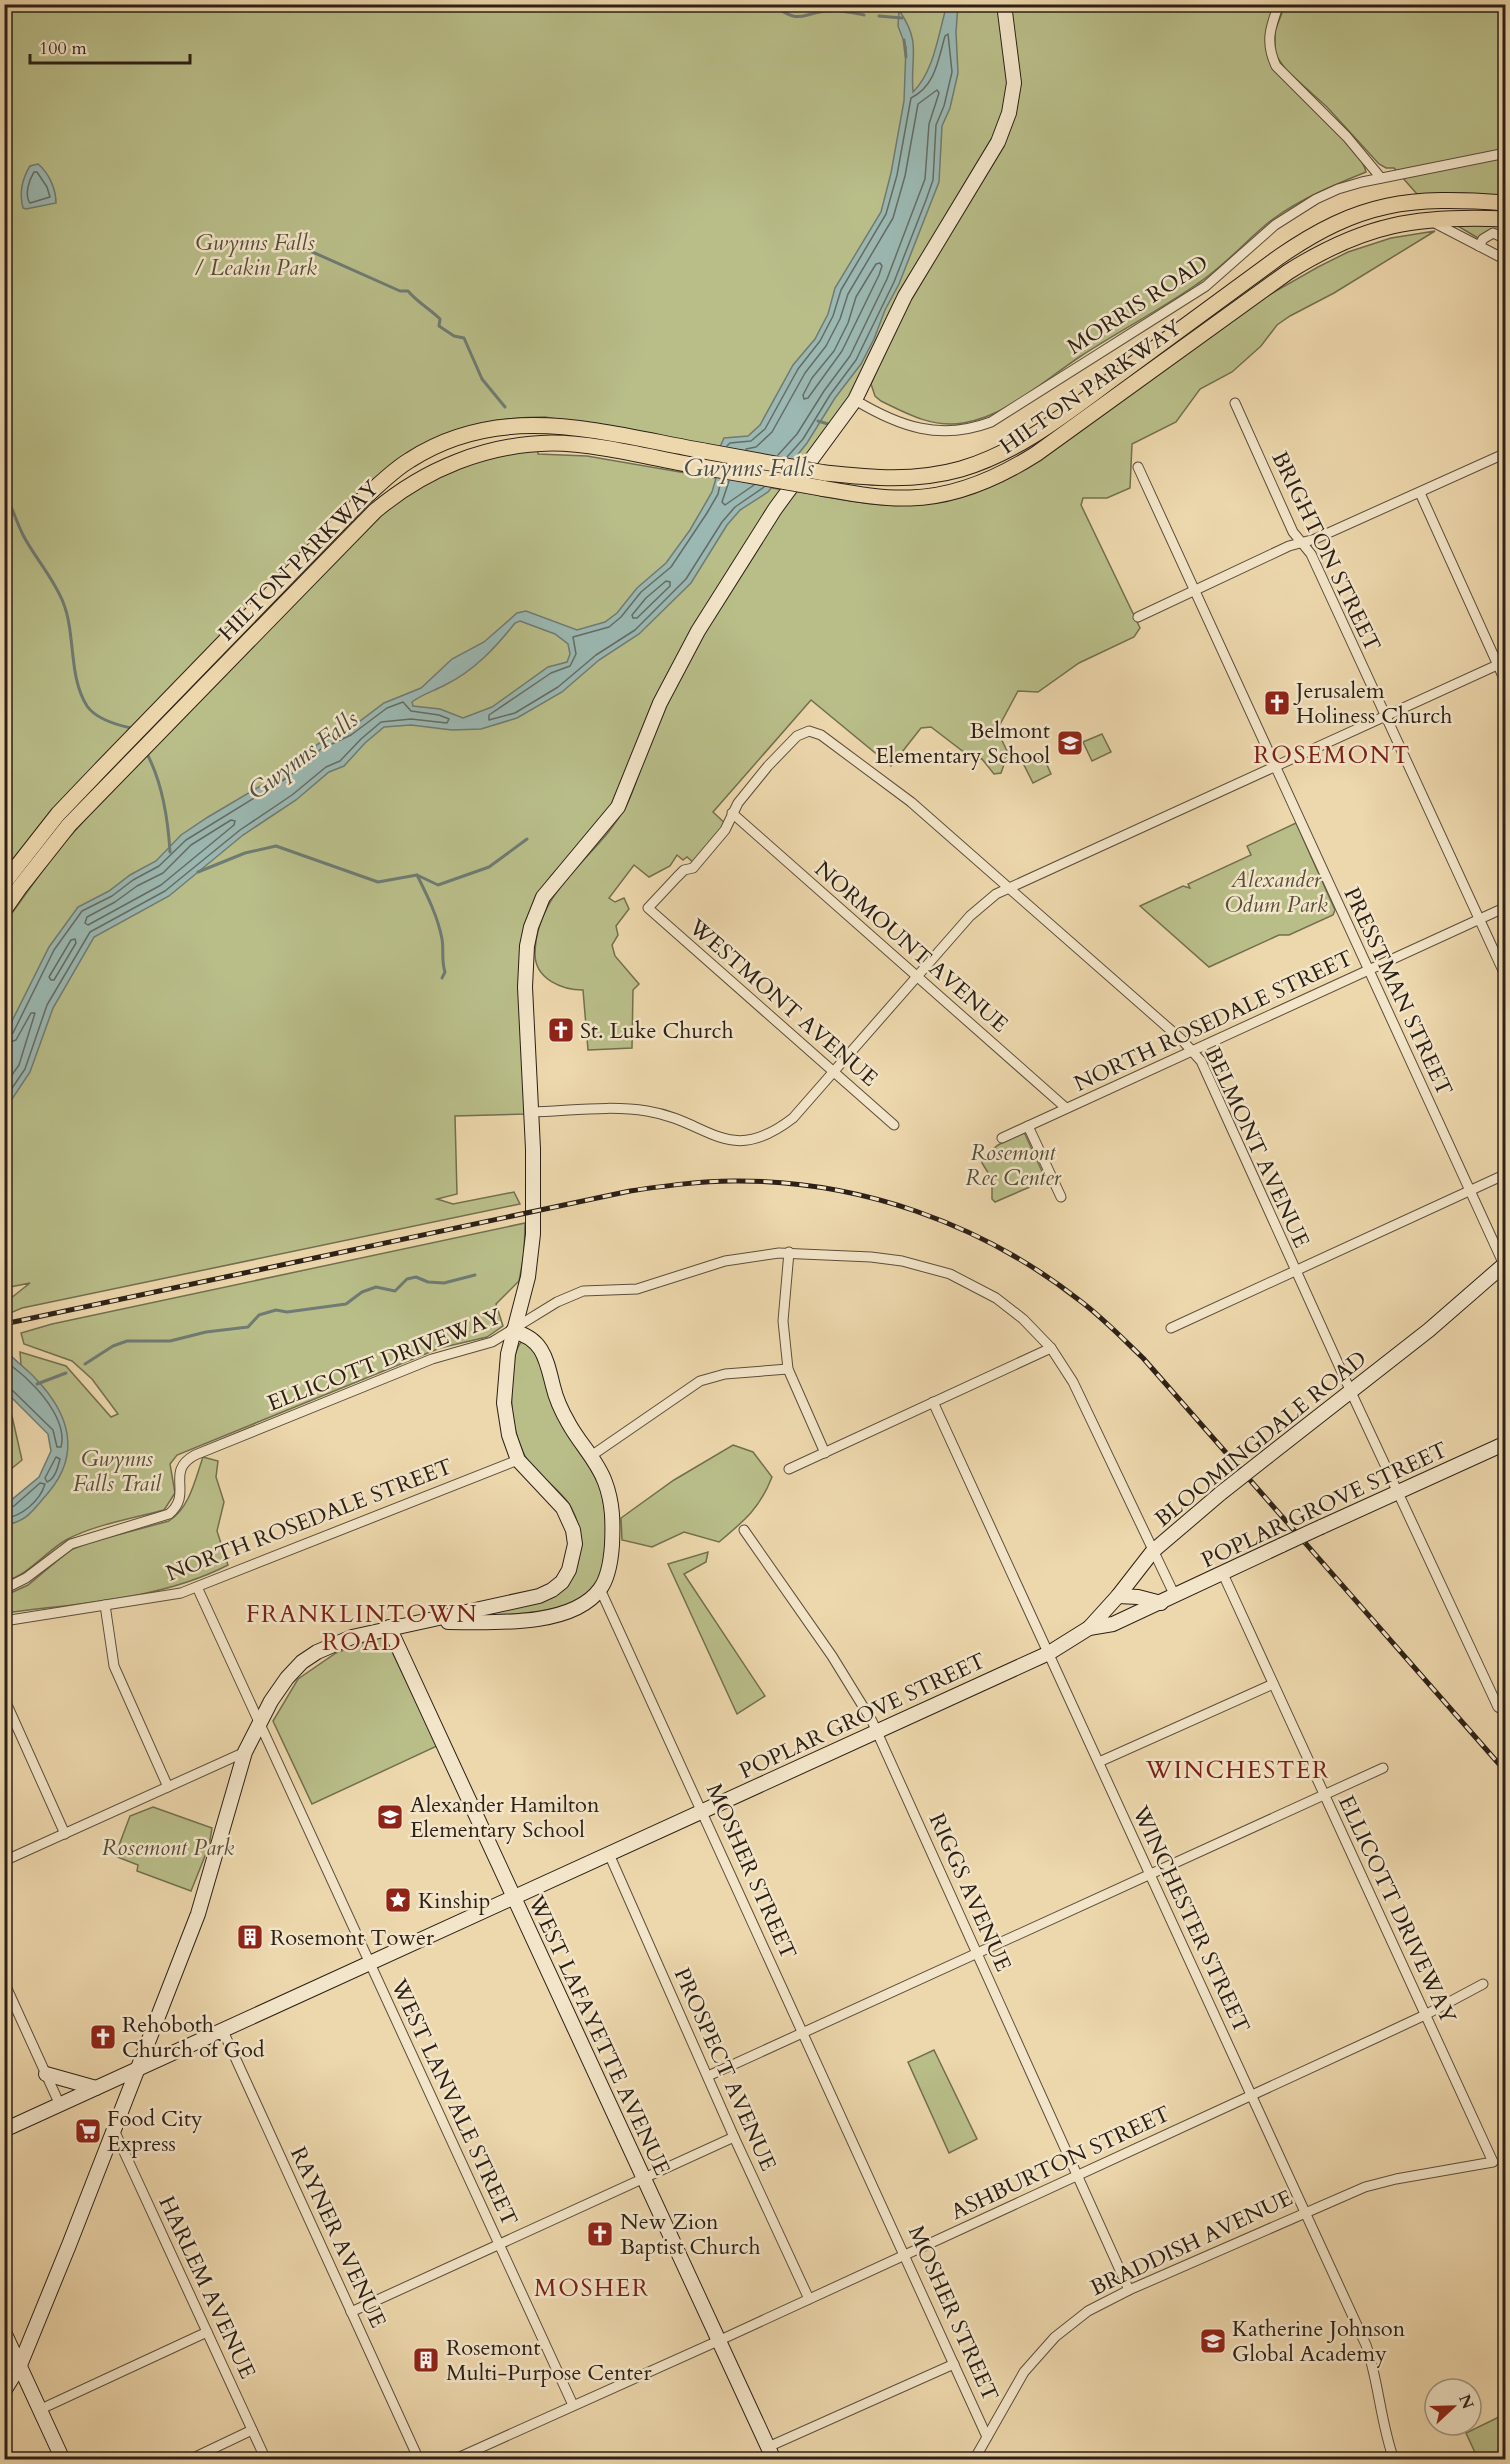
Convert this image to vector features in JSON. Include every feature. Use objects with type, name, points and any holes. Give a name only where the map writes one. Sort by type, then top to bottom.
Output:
[{"type":"main road","name":"HILTON PARKWAY","points":[[4,883],[58,814],[100,770],[164,715],[375,511],[419,479],[446,466],[473,455],[499,449],[553,443],[702,467],[823,481],[908,478],[951,471],[1007,452],[1055,422],[1280,257],[1310,236],[1337,222],[1366,211],[1407,202],[1471,200],[1506,203]]},
{"type":"main road","name":"HILTON PARKWAY","points":[[4,910],[69,825],[113,780],[164,715],[371,491],[410,460],[437,445],[494,427],[525,424],[553,425],[704,451],[877,497],[910,498],[938,495],[992,479],[1036,454],[1288,272],[1344,240],[1386,226],[1425,219],[1471,217],[1506,219]]},
{"type":"street","points":[[4,2391],[20,2365],[138,2069],[206,1890],[245,1752],[259,1723],[287,1678],[302,1662],[332,1644],[389,1627],[539,1596],[557,1586],[569,1570],[575,1544],[568,1518],[554,1497],[518,1460],[509,1435],[504,1403],[507,1362],[532,1255],[534,1196],[525,977],[527,946],[535,914],[543,897],[618,807],[660,703],[698,631],[775,509],[855,400],[905,296],[998,142],[1007,121],[1014,83],[1004,4]]},
{"type":"street","points":[[1279,4],[1269,39],[1270,52],[1276,66],[1347,137],[1381,178]]},
{"type":"street","name":"MORRIS ROAD","points":[[855,400],[884,416],[922,430],[957,432],[991,422],[1206,286],[1275,225],[1338,189],[1506,153]]},
{"type":"street","points":[[1425,219],[1447,228],[1506,260]]},
{"type":"street","points":[[1479,246],[1483,239],[1493,233],[1506,239]]},
{"type":"street","name":"BRIGHTON STREET","points":[[1235,404],[1293,532],[1311,554],[1506,976]]},
{"type":"street","points":[[1138,616],[1288,546],[1316,539],[1506,453]]},
{"type":"street","name":"PRESSTMAN STREET","points":[[1138,467],[1505,1266]]},
{"type":"street","points":[[1420,493],[1501,663],[1506,683]]},
{"type":"street","points":[[531,1112],[632,1109],[665,1115],[718,1137],[746,1141],[770,1134],[794,1118],[970,916],[996,894],[1501,663]]},
{"type":"street","name":"BELMONT AVENUE","points":[[732,813],[768,766],[797,736],[809,730],[820,735],[911,802],[1193,1050],[1201,1061],[1469,1646],[1504,1712]]},
{"type":"street","name":"WESTMONT AVENUE","points":[[732,813],[725,830],[693,868],[677,877],[648,908],[894,1125]]},
{"type":"street","name":"NORMOUNT AVENUE","points":[[732,813],[1066,1108]]},
{"type":"street","name":"NORTH ROSEDALE STREET","points":[[1002,1138],[1506,907]]},
{"type":"street","points":[[1028,1126],[1060,1197]]},
{"type":"street","points":[[1171,1328],[1506,1174]]},
{"type":"street","points":[[789,1252],[783,1321],[788,1369],[825,1453]]},
{"type":"street","name":"ELLICOTT DRIVEWAY","points":[[4,1589],[26,1578],[72,1544],[170,1514],[180,1503],[182,1464],[195,1455],[419,1364],[492,1342],[557,1302],[583,1291],[637,1288],[725,1262],[789,1252],[902,1261],[950,1274],[996,1298],[1023,1319],[1051,1348],[1073,1382],[1175,1596]]},
{"type":"street","name":"BLOOMINGDALE ROAD","points":[[1049,1653],[1089,1628],[1118,1596],[1153,1551],[1221,1493],[1429,1330],[1505,1266]]},
{"type":"street","points":[[422,1621],[476,1622],[547,1618],[573,1609],[588,1600],[600,1589],[609,1565],[613,1513],[605,1483],[591,1456],[568,1423],[557,1399],[549,1369],[538,1346],[526,1335],[513,1331]]},
{"type":"street","points":[[789,1468],[1051,1348]]},
{"type":"street","points":[[591,1456],[700,1381],[724,1374],[788,1369]]},
{"type":"street","name":"WINCHESTER STREET","points":[[933,1402],[1369,2352],[1380,2414],[1394,2460]]},
{"type":"street","name":"POPLAR GROVE STREET","points":[[1089,1628],[1113,1624],[1161,1603],[1281,1545],[1506,1443]]},
{"type":"street","name":"NORTH ROSEDALE STREET","points":[[4,1621],[181,1593],[518,1460]]},
{"type":"street","name":"RIGGS AVENUE","points":[[744,1530],[832,1656],[877,1732],[1129,2290]]},
{"type":"street","name":"ELLICOTT DRIVEWAY","points":[[1223,1574],[1493,2162]]},
{"type":"street","name":"WEST LANVALE STREET","points":[[196,1587],[573,2405]]},
{"type":"street","name":"MOSHER STREET","points":[[600,1589],[987,2438]]},
{"type":"street","points":[[1118,1596],[1138,1597],[1161,1603]]},
{"type":"street","points":[[105,1605],[114,1666],[168,1787]]},
{"type":"street","name":"WEST LAFAYETTE AVENUE","points":[[389,1627],[771,2453]]},
{"type":"street","name":"POPLAR GROVE STREET","points":[[4,2130],[1049,1653]]},
{"type":"street","points":[[1099,1762],[1273,1684]]},
{"type":"street","points":[[4,1698],[65,1833]]},
{"type":"street","points":[[4,1861],[245,1752]]},
{"type":"street","points":[[708,2076],[1383,1768]]},
{"type":"street","name":"PROSPECT AVENUE","points":[[609,1854],[734,2137],[809,2299]]},
{"type":"street","points":[[4,1982],[60,2105]]},
{"type":"street","name":"ASHBURTON STREET","points":[[453,2460],[1077,2176],[1425,2015],[1483,1984]]},
{"type":"street","name":"RAYNER AVENUE","points":[[223,2031],[419,2460]]},
{"type":"street","points":[[46,2074],[96,2088]]},
{"type":"street","name":"HARLEM AVENUE","points":[[114,2130],[266,2460]]},
{"type":"street","points":[[351,2312],[734,2137]]},
{"type":"street","name":"BRADDISH AVENUE","points":[[974,2460],[1020,2379],[1054,2337],[1088,2311],[1129,2290],[1365,2187],[1396,2179],[1493,2162]]},
{"type":"street","points":[[4,2332],[63,2460]]},
{"type":"street","points":[[41,2409],[207,2332]]},
{"type":"street","points":[[771,2453],[954,2364]]},
{"type":"street","points":[[189,2460],[252,2430]]},
{"type":"green space","name":"Gwynns Falls / Leakin Park","points":[[5,5],[1001,5],[1010,75],[1008,105],[995,141],[848,400],[805,461],[545,417],[484,423],[430,441],[394,462],[5,872]]},
{"type":"green space","points":[[1010,5],[1277,5],[1266,37],[1269,60],[1274,69],[1353,149],[1366,172],[1318,192],[1284,211],[1207,277],[1169,303],[1081,356],[1010,405],[979,419],[963,423],[941,424],[910,415],[881,401],[875,396],[871,384],[903,310],[1016,105]]},
{"type":"green space","points":[[1285,5],[1505,5],[1505,196],[1462,193],[1417,194],[1394,168],[1386,168],[1379,164],[1327,107],[1286,70],[1275,54],[1275,31]]},
{"type":"green space","points":[[1456,225],[1505,225],[1505,231],[1492,229],[1478,238]]},
{"type":"green space","points":[[1435,231],[1277,325],[1261,346],[1232,372],[1200,389],[1176,422],[1132,444],[1130,488],[1107,498],[1083,498],[1081,505],[1140,628],[1134,637],[1079,663],[1038,692],[1018,691],[997,730],[1008,753],[1001,773],[994,774],[982,759],[973,759],[931,727],[921,728],[891,766],[811,700],[713,812],[729,827],[695,864],[687,857],[683,860],[677,855],[670,866],[649,877],[634,865],[609,898],[615,902],[624,898],[629,909],[616,926],[618,935],[612,945],[615,956],[639,984],[633,990],[632,1048],[588,1050],[583,990],[559,985],[551,981],[540,970],[535,954],[538,931],[546,910],[557,892],[614,825],[626,806],[651,739],[682,671],[726,595],[795,491],[873,504],[914,505],[976,491],[1032,465],[1260,300],[1318,267],[1348,252],[1391,238]]},
{"type":"green space","points":[[538,449],[538,454],[587,456],[784,490],[702,613],[668,673],[645,722],[615,802],[551,876],[537,896],[527,919],[526,1114],[455,1116],[457,1194],[437,1199],[453,1204],[514,1192],[520,1204],[22,1308],[8,1314],[6,1302],[30,1283],[5,1288],[4,924],[56,852],[97,806],[379,516],[406,495],[464,465]]},
{"type":"green space","points":[[1102,734],[1111,752],[1092,761],[1083,742]]},
{"type":"green space","points":[[1043,756],[1051,774],[1033,783],[1024,765]]},
{"type":"green space","name":"Alexander Odum Park","points":[[1296,823],[1335,910],[1333,915],[1289,935],[1279,935],[1209,967],[1140,906],[1183,886],[1190,888],[1188,884],[1251,855],[1247,846]]},
{"type":"green space","name":"Rosemont Rec Center","points":[[1024,1132],[1046,1180],[995,1202],[992,1199],[992,1179],[982,1163],[982,1158],[998,1145]]},
{"type":"green space","points":[[525,1223],[524,1255],[519,1281],[496,1304],[503,1326],[487,1337],[440,1348],[177,1455],[170,1464],[175,1493],[164,1510],[101,1526],[77,1535],[58,1545],[22,1574],[5,1581],[5,1512],[27,1503],[57,1450],[49,1395],[21,1365],[20,1352],[66,1366],[111,1417],[118,1414],[92,1379],[72,1361],[24,1344],[21,1333],[52,1324]]},
{"type":"green space","points":[[522,1341],[535,1350],[595,1472],[606,1519],[603,1565],[598,1580],[588,1592],[575,1601],[542,1611],[473,1616],[517,1607],[540,1599],[571,1577],[579,1558],[578,1523],[571,1507],[527,1460],[517,1435],[511,1389],[515,1354]]},
{"type":"green space","points":[[5,1406],[12,1416],[22,1460],[5,1474]]},
{"type":"green space","points":[[733,1445],[753,1452],[772,1477],[757,1506],[719,1542],[684,1532],[652,1547],[622,1540],[621,1518],[674,1480]]},
{"type":"green space","name":"Gwynns Falls Trail","points":[[203,1457],[218,1461],[216,1477],[224,1502],[217,1531],[228,1565],[202,1577],[147,1593],[90,1603],[5,1613],[4,1596],[28,1585],[70,1550],[169,1521],[187,1501]]},
{"type":"green space","points":[[708,1552],[706,1562],[684,1574],[765,1696],[737,1714],[668,1564]]},
{"type":"green space","points":[[384,1635],[437,1746],[312,1804],[273,1721],[298,1679],[336,1653]]},
{"type":"green space","name":"Rosemont Park","points":[[153,1807],[212,1828],[209,1846],[191,1891],[137,1871],[138,1865],[115,1856],[130,1816]]},
{"type":"green space","points":[[934,2050],[977,2139],[949,2153],[908,2062]]},
{"type":"green space","points":[[1505,2414],[1505,2459],[1478,2459],[1468,2437],[1483,2437],[1483,2425]]},
{"type":"water","name":"Gwynns Falls","points":[[944,5],[958,5],[956,32],[958,73],[950,108],[942,126],[939,182],[899,284],[861,364],[835,398],[807,443],[768,492],[740,510],[727,525],[691,583],[639,634],[599,660],[562,692],[517,718],[481,729],[452,730],[411,725],[384,727],[365,743],[344,766],[329,772],[296,800],[243,835],[169,896],[94,937],[53,1008],[30,1072],[10,1102],[5,1122],[5,1035],[49,947],[78,907],[109,891],[130,875],[156,861],[181,835],[284,772],[318,744],[348,730],[384,703],[421,688],[452,659],[484,642],[517,613],[526,611],[577,630],[605,622],[617,613],[637,588],[666,563],[690,530],[712,492],[719,468],[720,447],[724,438],[748,436],[760,425],[793,365],[815,339],[828,314],[835,288],[881,212],[891,173],[904,101],[906,47],[898,26],[899,10],[913,41],[913,92],[931,64],[946,8]],"holes":[[[520,621],[555,634],[568,644],[570,654],[567,662],[548,667],[492,707],[463,718],[440,709],[413,706],[412,702],[416,699],[456,679],[475,666],[515,623]]]},
{"type":"water","points":[[38,164],[51,182],[56,203],[26,209],[23,208],[22,202],[23,181],[30,166]]},
{"type":"water","points":[[5,1349],[47,1391],[56,1405],[63,1419],[68,1448],[59,1478],[48,1493],[25,1518],[5,1525],[5,1503],[39,1477],[51,1451],[48,1434],[5,1391]]},
{"type":"waterway","points":[[772,4],[796,17],[834,11],[864,15]]},
{"type":"waterway","points":[[879,16],[902,18]]},
{"type":"waterway","points":[[904,40],[906,57]]},
{"type":"waterway","points":[[290,242],[400,291],[408,291],[440,319],[439,326],[454,336],[464,338],[482,379],[505,407]]},
{"type":"waterway","points":[[818,421],[828,424]]},
{"type":"waterway","points":[[4,492],[23,535],[63,602],[70,628],[77,682],[87,706],[101,718],[131,728]]},
{"type":"waterway","points":[[146,752],[152,763],[163,801],[170,852]]},
{"type":"waterway","points":[[198,872],[245,853],[276,846],[378,882],[417,875],[438,885],[489,867],[527,839]]},
{"type":"waterway","points":[[417,875],[432,906],[443,943],[445,972],[442,978]]},
{"type":"waterway","points":[[85,1364],[113,1346],[127,1341],[170,1341],[206,1332],[248,1327],[259,1315],[276,1310],[287,1312],[346,1304],[362,1292],[376,1287],[395,1291],[407,1279],[416,1277],[428,1282],[444,1283],[475,1275]]},
{"type":"waterway","points":[[37,1384],[66,1373]]},
{"type":"railway","points":[[4,1324],[630,1191],[682,1184],[734,1181],[826,1188],[916,1211],[959,1228],[1041,1273],[1079,1300],[1143,1358],[1506,1772]]},
{"type":"place","name":"Jerusalem Holiness Church","points":[[1277,703]]},
{"type":"place","name":"Belmont Elementary School","points":[[1070,743]]},
{"type":"place","name":"St. Luke Church","points":[[561,1030]]},
{"type":"place","name":"Alexander Hamilton Elementary School","points":[[390,1817]]},
{"type":"place","name":"Kinship","points":[[398,1900]]},
{"type":"place","name":"Rosemont Tower","points":[[250,1937]]},
{"type":"place","name":"Rehoboth Church of God","points":[[103,2037]]},
{"type":"place","name":"Food City Express","points":[[88,2131]]},
{"type":"place","name":"New Zion Baptist Church","points":[[600,2234]]},
{"type":"place","name":"Katherine Johnson Global Academy","points":[[1213,2341]]},
{"type":"place","name":"Rosemont Multi-Purpose Center","points":[[426,2360]]},
{"type":"district","name":"ROSEMONT","points":[[1332,755]]},
{"type":"district","name":"FRANKLINTOWN ROAD","points":[[362,1628]]},
{"type":"district","name":"WINCHESTER","points":[[1238,1770]]},
{"type":"district","name":"MOSHER","points":[[592,2288]]}]
